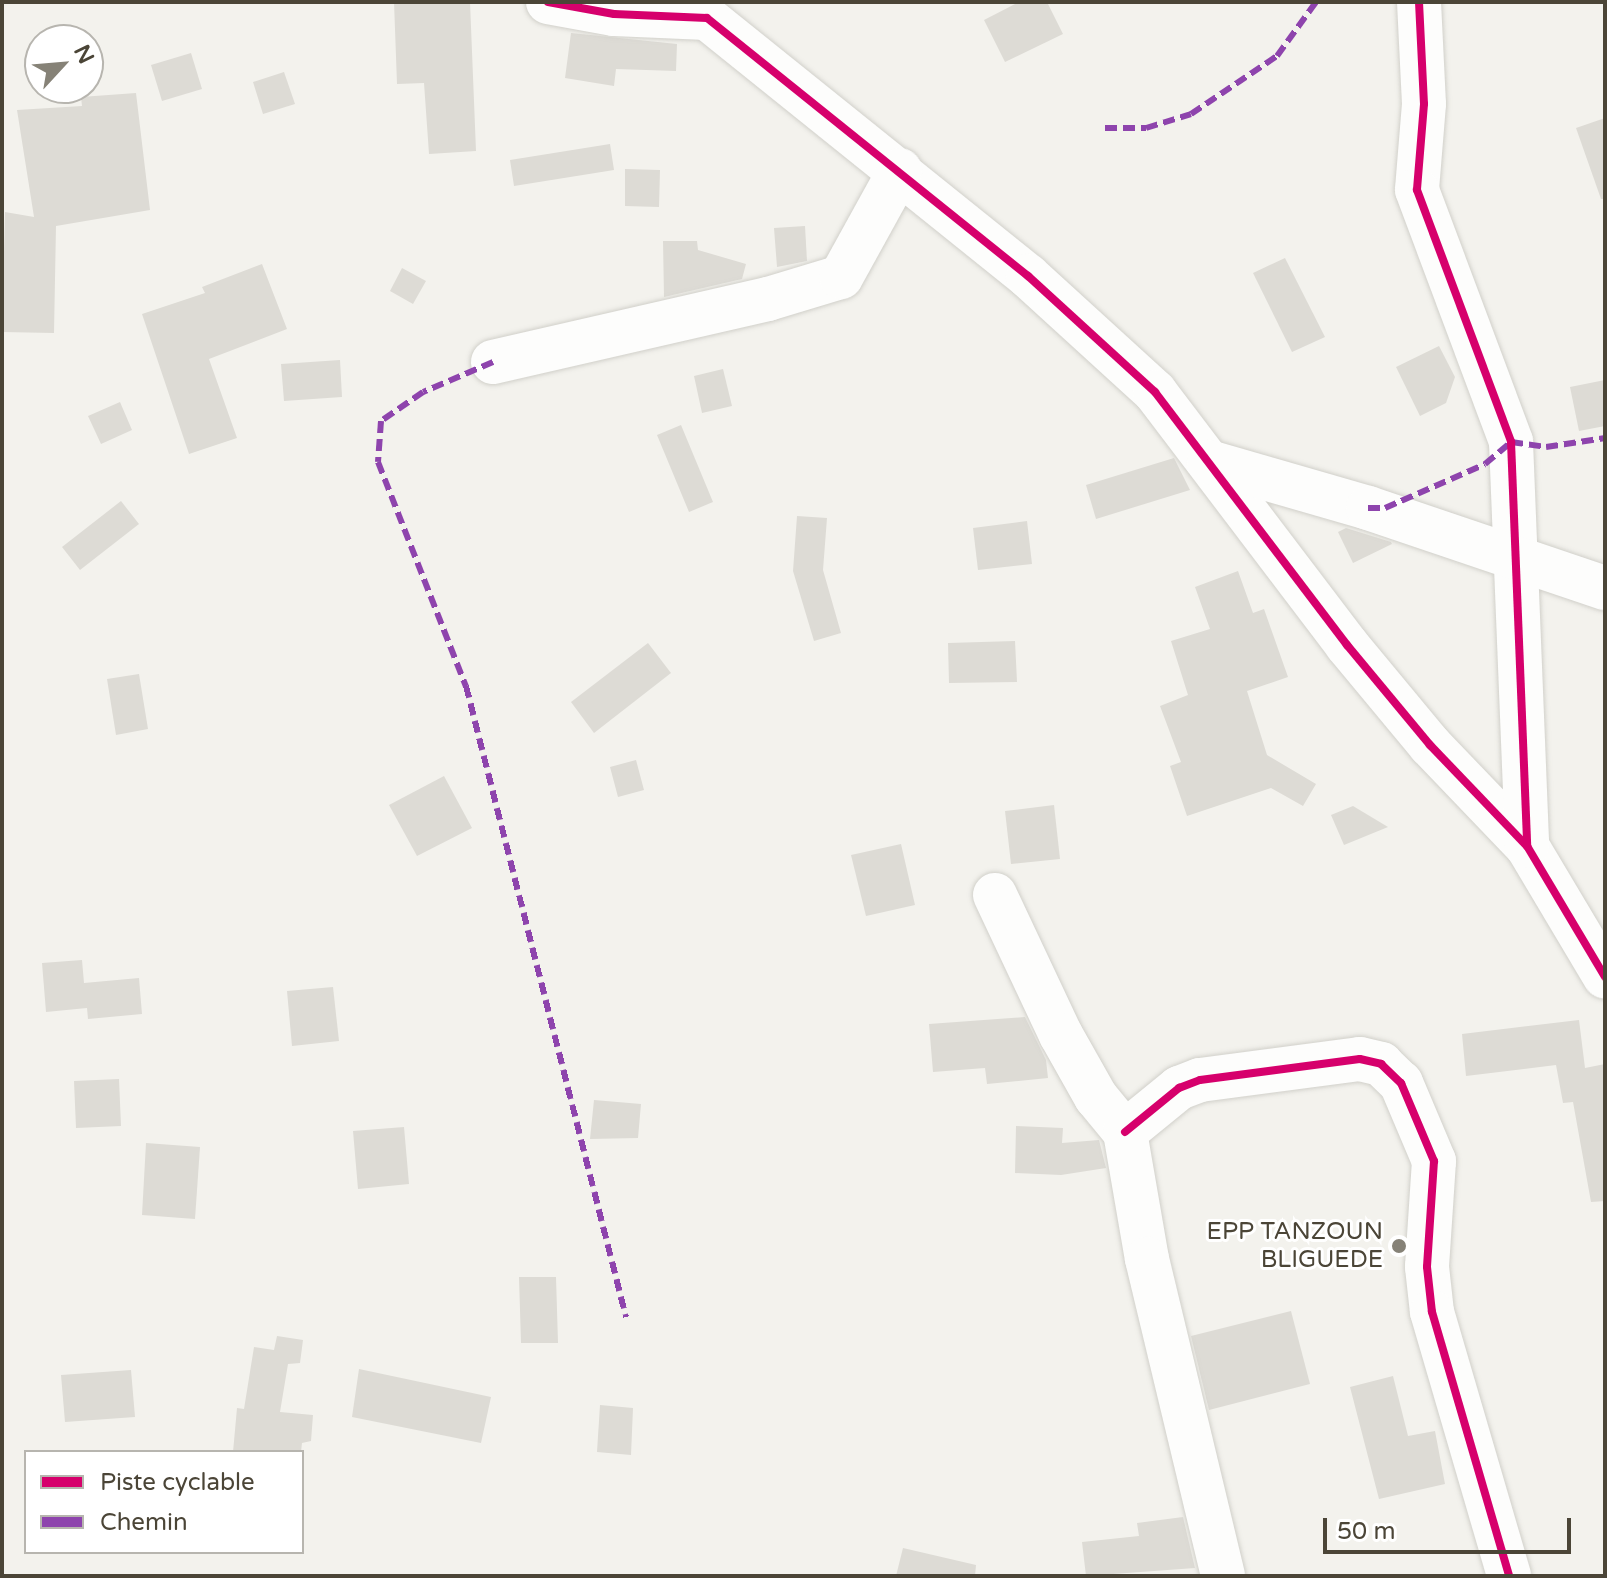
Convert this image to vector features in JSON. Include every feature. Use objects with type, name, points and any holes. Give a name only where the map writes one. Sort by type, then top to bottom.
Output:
[{"type":"street","points":[[548,2],[614,14],[700,10],[1028,276],[1155,392],[1357,656],[1430,745],[1527,846],[1605,977]]},
{"type":"street","points":[[1419,2],[1424,104],[1417,190],[1511,442],[1527,846]]},
{"type":"street","points":[[493,362],[768,299],[841,277],[900,170]]},
{"type":"street","points":[[1209,462],[1605,588]]},
{"type":"street","points":[[995,895],[1061,1035],[1096,1097],[1125,1132],[1147,1259],[1223,1576]]},
{"type":"street","points":[[1125,1132],[1179,1088],[1200,1080],[1360,1059],[1381,1064],[1401,1083],[1434,1161],[1427,1267],[1432,1312],[1509,1576]]},
{"type":"building","points":[[394,2],[470,2],[476,151],[429,154],[424,83],[397,84]]},
{"type":"building","points":[[1019,2],[1047,2],[1063,34],[1005,62],[984,20]]},
{"type":"building","points":[[571,33],[677,44],[676,71],[616,69],[614,86],[565,78]]},
{"type":"building","points":[[191,53],[202,89],[162,101],[151,65]]},
{"type":"building","points":[[284,72],[295,104],[263,114],[253,82]]},
{"type":"building","points":[[136,93],[150,210],[56,226],[54,333],[2,332],[5,212],[34,217],[17,110],[104,104],[104,95]]},
{"type":"building","points":[[1605,118],[1605,199],[1601,199],[1576,128]]},
{"type":"building","points":[[610,144],[614,170],[514,186],[510,160]]},
{"type":"building","points":[[625,169],[660,170],[659,207],[625,206]]},
{"type":"building","points":[[805,226],[807,261],[777,267],[774,228]]},
{"type":"building","points":[[663,241],[697,241],[698,250],[746,264],[742,279],[664,297]]},
{"type":"building","points":[[1285,258],[1325,337],[1292,352],[1253,273]]},
{"type":"building","points":[[262,264],[287,329],[209,359],[237,438],[189,454],[142,314],[205,293],[202,287]]},
{"type":"building","points":[[402,268],[426,281],[413,304],[390,291]]},
{"type":"building","points":[[1439,346],[1455,377],[1446,403],[1420,416],[1396,367]]},
{"type":"building","points":[[340,360],[342,397],[284,401],[281,364]]},
{"type":"building","points":[[723,369],[732,406],[702,413],[694,376]]},
{"type":"building","points":[[1605,380],[1605,426],[1579,431],[1570,387]]},
{"type":"building","points":[[120,402],[132,430],[101,444],[88,416]]},
{"type":"building","points":[[681,425],[713,502],[689,512],[657,435]]},
{"type":"building","points":[[1174,458],[1190,490],[1096,519],[1086,485]]},
{"type":"building","points":[[121,501],[139,524],[80,570],[62,547]]},
{"type":"building","points":[[797,516],[827,518],[823,570],[841,633],[814,641],[793,571]]},
{"type":"building","points":[[1027,521],[1032,564],[978,570],[973,528]]},
{"type":"building","points":[[1346,528],[1392,544],[1353,563],[1338,532]]},
{"type":"building","points":[[1238,571],[1253,613],[1264,609],[1288,677],[1247,691],[1267,755],[1316,784],[1303,806],[1271,788],[1187,816],[1170,766],[1181,762],[1160,706],[1188,695],[1171,641],[1210,629],[1195,587]]},
{"type":"building","points":[[1015,641],[1017,682],[949,683],[948,643]]},
{"type":"building","points":[[648,643],[671,673],[594,733],[571,702]]},
{"type":"building","points":[[139,674],[148,729],[116,735],[107,679]]},
{"type":"building","points":[[636,760],[644,790],[618,797],[610,767]]},
{"type":"building","points":[[444,776],[472,828],[417,856],[389,805]]},
{"type":"building","points":[[1054,805],[1060,859],[1011,864],[1005,811]]},
{"type":"building","points":[[1353,806],[1388,827],[1344,845],[1331,815]]},
{"type":"building","points":[[901,844],[915,905],[866,916],[851,855]]},
{"type":"building","points":[[82,960],[84,983],[139,978],[142,1014],[88,1019],[87,1008],[46,1012],[42,963]]},
{"type":"building","points":[[333,987],[339,1041],[292,1046],[287,991]]},
{"type":"building","points":[[1025,1017],[1046,1060],[1048,1078],[987,1084],[985,1068],[933,1072],[929,1024]]},
{"type":"building","points":[[1579,1020],[1585,1068],[1605,1064],[1605,1201],[1591,1202],[1573,1102],[1563,1103],[1556,1065],[1466,1076],[1462,1034]]},
{"type":"building","points":[[119,1079],[121,1126],[76,1128],[74,1081]]},
{"type":"building","points":[[594,1100],[641,1104],[638,1138],[590,1139]]},
{"type":"building","points":[[1016,1126],[1063,1128],[1062,1143],[1099,1140],[1106,1168],[1061,1175],[1015,1173]]},
{"type":"building","points":[[404,1127],[409,1184],[358,1189],[353,1131]]},
{"type":"building","points":[[146,1143],[200,1147],[195,1219],[142,1215]]},
{"type":"building","points":[[519,1277],[556,1277],[558,1343],[521,1343]]},
{"type":"building","points":[[1291,1311],[1310,1384],[1209,1410],[1191,1336]]},
{"type":"building","points":[[277,1336],[303,1340],[300,1363],[288,1364],[280,1412],[313,1415],[311,1441],[302,1443],[301,1450],[233,1450],[237,1408],[244,1409],[254,1347],[274,1350]]},
{"type":"building","points":[[359,1369],[491,1397],[481,1443],[352,1417]]},
{"type":"building","points":[[131,1370],[135,1417],[65,1422],[61,1375]]},
{"type":"building","points":[[1393,1376],[1408,1436],[1435,1431],[1445,1484],[1379,1499],[1350,1387]]},
{"type":"building","points":[[600,1405],[633,1408],[631,1455],[597,1452]]},
{"type":"building","points":[[1183,1517],[1195,1568],[1086,1576],[1082,1542],[1139,1536],[1137,1523]]},
{"type":"building","points":[[903,1548],[976,1565],[975,1576],[896,1576]]},
{"type":"marked path","points":[[1105,128],[1146,128],[1191,114],[1277,56],[1316,2]]},
{"type":"marked path","points":[[493,362],[423,392],[381,421],[378,462],[466,686],[626,1317]]},
{"type":"marked path","points":[[1368,508],[1385,508],[1485,464],[1511,442],[1546,447],[1605,438]]},
{"type":"cycle path","points":[[548,2],[614,14],[707,18],[1028,276],[1155,392],[1347,645],[1430,745],[1527,846],[1605,977]]},
{"type":"cycle path","points":[[1419,2],[1424,104],[1417,190],[1511,442],[1527,846]]},
{"type":"cycle path","points":[[1125,1132],[1179,1088],[1200,1080],[1360,1059],[1381,1064],[1401,1083],[1434,1161],[1427,1267],[1432,1312],[1509,1576]]},
{"type":"place","name":"EPP TANZOUN BLIGUEDE","points":[[1399,1246]]}]
